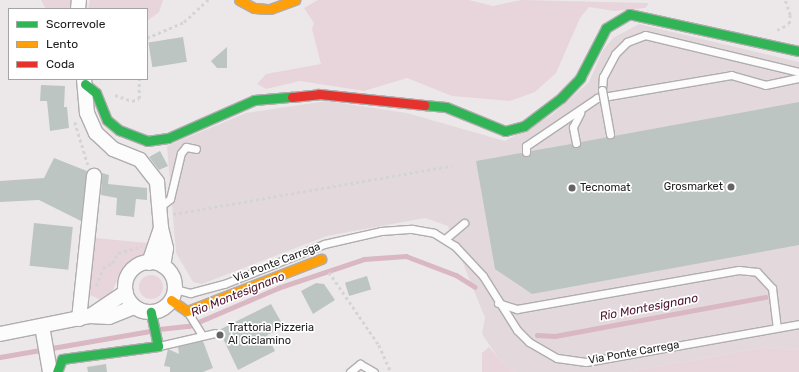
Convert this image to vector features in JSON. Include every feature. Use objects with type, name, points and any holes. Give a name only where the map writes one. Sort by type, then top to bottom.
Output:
[{"type":"street","points":[[239,0],[254,8],[270,9],[295,0]]},
{"type":"street","points":[[84,82],[96,93],[107,120],[119,130],[147,141],[168,138],[254,100],[311,94],[446,107],[505,131],[524,126],[556,103],[580,78],[606,28],[629,14],[799,51]]},
{"type":"street","points":[[84,82],[87,113],[96,133],[113,149],[140,160],[149,169],[157,182],[166,211],[149,263]]},
{"type":"street","points":[[84,318],[94,176]]},
{"type":"street","points":[[161,228],[166,248],[164,266]]},
{"type":"street","points":[[153,317],[134,306],[126,292],[128,275],[141,264],[149,263],[164,266],[172,276],[173,294],[188,313],[321,259]]},
{"type":"street","points":[[0,334],[43,332],[84,318],[126,292]]},
{"type":"street","points":[[153,317],[173,294]]},
{"type":"street","points":[[84,318],[109,317],[134,306]]},
{"type":"street","points":[[57,372],[62,359],[158,346],[153,317]]},
{"type":"street","points":[[43,332],[49,366]]},
{"type":"lane","points":[[610,134],[602,90],[606,70],[615,54],[627,42],[645,35],[799,72]]},
{"type":"lane","points":[[526,152],[526,146],[580,111],[597,98],[700,78],[731,75],[765,85],[799,78]]},
{"type":"lane","points":[[576,143],[573,127],[580,111]]},
{"type":"lane","points":[[166,211],[180,153],[186,147],[196,149]]},
{"type":"lane","points":[[444,239],[464,223]]},
{"type":"lane","name":"Via Ponte Carrega","points":[[173,294],[190,293],[224,284],[324,244],[381,231],[412,229],[444,239],[476,266],[516,330],[557,358],[586,362],[799,324]]},
{"type":"lane","points":[[498,303],[517,309],[739,270],[757,272],[772,288],[777,327]]},
{"type":"lane","points":[[188,313],[202,335]]},
{"type":"lane","points":[[158,346],[215,333]]},
{"type":"lane","points":[[350,372],[360,364],[374,372]]},
{"type":"path","points":[[148,38],[184,22],[208,0]]},
{"type":"path","points":[[772,31],[789,24],[790,15],[785,0]]},
{"type":"path","points":[[110,90],[123,99],[139,99],[139,80]]},
{"type":"path","points":[[166,211],[452,166]]},
{"type":"path","points":[[95,293],[103,268],[112,263],[118,253],[136,246],[154,247]]},
{"type":"path","points":[[331,275],[379,345],[391,372]]},
{"type":"shaded area","points":[[41,0],[71,0],[72,8],[45,8]]},
{"type":"shaded area","points":[[90,0],[163,0],[159,12],[148,20],[148,8],[88,8]]},
{"type":"shaded area","points":[[318,0],[469,0],[493,6],[521,0],[649,3],[645,8],[614,11],[589,7],[580,18],[556,73],[535,92],[510,101],[452,96],[407,78],[364,91],[300,81],[266,89],[257,84],[266,74],[321,64],[312,29],[314,23],[304,8]]},
{"type":"shaded area","points":[[639,24],[799,62],[799,350],[761,348],[628,372],[514,372],[498,358],[482,334],[485,318],[448,226],[425,218],[327,236],[202,284],[193,282],[176,253],[167,146],[246,113],[327,101],[407,113],[505,141],[552,115],[589,82],[603,50],[613,38]]},
{"type":"shaded area","points":[[95,238],[148,243],[145,254],[133,259],[120,273],[111,294],[101,300],[88,294]]},
{"type":"shaded area","points":[[146,275],[156,275],[163,282],[163,292],[156,299],[146,299],[139,292],[139,282]]},
{"type":"shaded area","points":[[489,347],[498,358],[514,372],[482,372],[482,353]]},
{"type":"shaded area","points":[[761,348],[799,350],[799,372],[628,372]]},
{"type":"building","points":[[183,37],[187,62],[152,67],[148,42]]},
{"type":"building","points":[[227,47],[227,68],[217,68],[211,61]]},
{"type":"building","points":[[41,85],[65,86],[64,107],[67,107],[69,128],[50,131],[47,101],[40,101]]},
{"type":"building","points":[[799,102],[799,245],[532,294],[495,269],[476,161],[521,153],[526,157],[531,151],[571,144],[577,148],[581,142]]},
{"type":"building","points":[[160,151],[168,166],[159,170],[149,157]]},
{"type":"building","points":[[54,158],[87,171],[81,221],[39,200],[0,202],[0,181],[44,178]]},
{"type":"building","points":[[102,173],[109,175],[108,184],[147,188],[147,200],[136,199],[134,217],[116,215],[117,198],[101,195]]},
{"type":"building","points":[[34,223],[73,227],[68,270],[30,266]]},
{"type":"building","points":[[367,276],[371,289],[349,296],[345,283]]},
{"type":"building","points":[[316,283],[324,284],[335,300],[313,314],[301,291]]},
{"type":"building","points":[[271,304],[284,327],[267,335],[275,351],[238,370],[219,330]]},
{"type":"building","points":[[203,341],[213,368],[203,372],[170,372],[170,367],[164,366],[168,349],[179,354],[178,347]]},
{"type":"building","points":[[106,364],[107,372],[88,372],[87,367]]},
{"type":"waterway","name":"Rio Montesignano","points":[[159,329],[189,326],[278,288],[364,259],[406,256],[456,275],[475,287]]},
{"type":"waterway","name":"Rio Montesignano","points":[[537,335],[555,336],[765,297]]},
{"type":"waterway","name":"Rio Montesignano","points":[[0,357],[150,331]]},
{"type":"traffic: fast","points":[[424,105],[446,107],[505,131],[524,126],[561,98],[580,78],[606,28],[629,14],[799,51]]},
{"type":"traffic: fast","points":[[85,84],[96,93],[107,120],[119,130],[147,141],[168,138],[254,100],[292,97]]},
{"type":"traffic: fast","points":[[57,372],[62,359],[158,346],[151,312]]},
{"type":"traffic: slow","points":[[239,0],[254,8],[270,9],[295,0]]},
{"type":"traffic: slow","points":[[171,300],[187,311],[321,259]]},
{"type":"traffic: jam","points":[[292,97],[319,94],[424,105]]},
{"type":"place","name":"Grosmarket","points":[[731,187]]},
{"type":"place","name":"Tecnomat","points":[[572,188]]},
{"type":"place","name":"Trattoria Pizzeria Al Ciclamino","points":[[220,335]]}]
